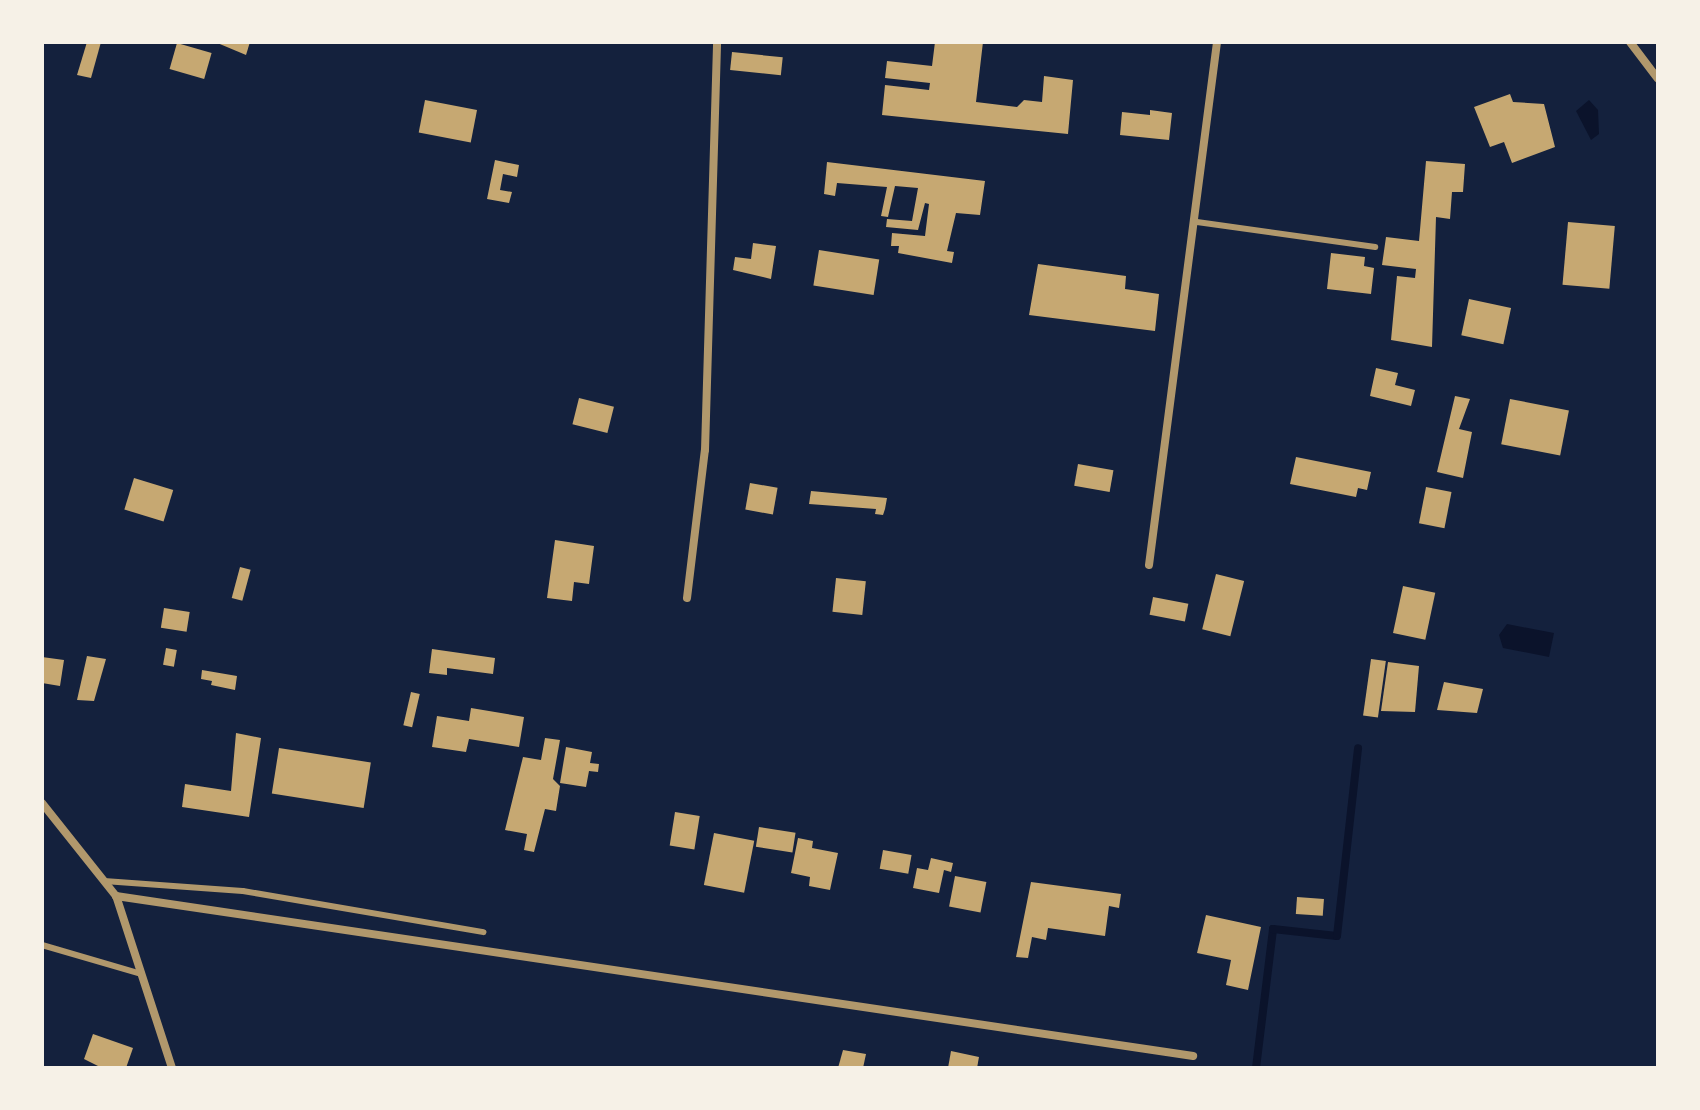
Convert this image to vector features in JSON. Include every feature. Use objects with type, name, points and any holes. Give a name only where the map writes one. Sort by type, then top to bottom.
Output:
[{"type":"street","points":[[687,598],[705,450],[717,42]]},
{"type":"street","points":[[1149,565],[1197,222],[1217,42]]},
{"type":"street","points":[[1630,42],[1658,79]]},
{"type":"street","points":[[42,803],[116,896],[172,1068]]},
{"type":"street","points":[[116,896],[1193,1056]]},
{"type":"lane","points":[[1197,222],[1375,247]]},
{"type":"lane","points":[[104,881],[243,891],[484,932]]},
{"type":"lane","points":[[42,945],[142,974]]},
{"type":"water","points":[[1589,100],[1598,110],[1599,134],[1591,140],[1576,111]]},
{"type":"water","points":[[1507,624],[1554,633],[1549,657],[1503,648],[1499,635]]},
{"type":"building","points":[[87,42],[101,42],[91,78],[77,75]]},
{"type":"building","points":[[215,42],[250,42],[246,55]]},
{"type":"building","points":[[935,42],[983,42],[976,102],[1017,107],[1024,100],[1042,102],[1044,76],[1073,80],[1068,134],[882,115],[885,85],[929,90],[930,83],[885,78],[887,61],[932,66]]},
{"type":"building","points":[[177,43],[212,53],[204,79],[170,69]]},
{"type":"building","points":[[732,52],[783,57],[781,75],[730,70]]},
{"type":"building","points":[[1510,94],[1513,102],[1544,104],[1555,147],[1512,163],[1504,142],[1490,147],[1474,107]]},
{"type":"building","points":[[425,100],[477,110],[471,143],[419,132]]},
{"type":"building","points":[[1150,110],[1172,113],[1169,140],[1120,135],[1122,112],[1150,115]]},
{"type":"building","points":[[495,160],[519,165],[517,177],[503,174],[500,190],[512,192],[509,203],[487,199]]},
{"type":"building","points":[[1426,161],[1465,164],[1463,192],[1452,192],[1450,219],[1436,217],[1432,347],[1391,340],[1397,276],[1415,278],[1416,269],[1382,265],[1386,237],[1419,241]]},
{"type":"building","points":[[827,162],[985,181],[980,215],[956,213],[947,251],[954,252],[952,263],[898,253],[899,246],[891,246],[892,233],[925,236],[929,204],[925,203],[918,230],[886,227],[887,219],[912,221],[918,188],[895,186],[888,217],[881,216],[887,187],[837,183],[835,196],[824,194]]},
{"type":"building","points":[[1568,222],[1615,226],[1609,289],[1563,285]]},
{"type":"building","points":[[753,243],[776,246],[771,279],[733,270],[735,257],[751,259]]},
{"type":"building","points":[[819,250],[879,260],[874,295],[813,286]]},
{"type":"building","points":[[1331,253],[1365,257],[1364,266],[1374,268],[1371,294],[1327,289]]},
{"type":"building","points":[[1038,264],[1126,276],[1125,289],[1159,294],[1155,331],[1029,315]]},
{"type":"building","points":[[1469,299],[1511,308],[1503,344],[1461,335]]},
{"type":"building","points":[[1376,368],[1398,373],[1395,385],[1415,390],[1411,406],[1370,396]]},
{"type":"building","points":[[1455,396],[1470,399],[1459,429],[1472,432],[1463,478],[1437,472]]},
{"type":"building","points":[[579,398],[614,407],[607,433],[572,424]]},
{"type":"building","points":[[1510,399],[1569,410],[1560,456],[1501,444]]},
{"type":"building","points":[[1296,457],[1371,472],[1367,490],[1358,488],[1356,497],[1290,484]]},
{"type":"building","points":[[1078,464],[1113,470],[1110,492],[1074,486]]},
{"type":"building","points":[[134,478],[173,490],[164,522],[124,510]]},
{"type":"building","points":[[750,483],[778,488],[773,514],[745,510]]},
{"type":"building","points":[[1426,487],[1452,492],[1444,528],[1419,523]]},
{"type":"building","points":[[811,491],[887,498],[883,515],[875,514],[876,509],[809,504]]},
{"type":"building","points":[[555,540],[594,546],[589,584],[574,582],[572,601],[547,598]]},
{"type":"building","points":[[240,567],[251,570],[242,601],[232,598]]},
{"type":"building","points":[[1216,574],[1244,581],[1230,636],[1202,629]]},
{"type":"building","points":[[836,578],[866,581],[862,615],[832,612]]},
{"type":"building","points":[[1403,586],[1435,593],[1425,640],[1393,633]]},
{"type":"building","points":[[1153,597],[1188,604],[1185,622],[1150,615]]},
{"type":"building","points":[[164,608],[190,612],[187,632],[161,628]]},
{"type":"building","points":[[166,648],[177,650],[174,667],[163,665]]},
{"type":"building","points":[[432,649],[495,658],[493,674],[447,668],[447,675],[429,673]]},
{"type":"building","points":[[87,656],[106,659],[94,701],[77,700]]},
{"type":"building","points":[[42,657],[64,660],[60,686],[42,683]]},
{"type":"building","points":[[1371,659],[1386,661],[1378,718],[1363,715]]},
{"type":"building","points":[[1388,662],[1419,666],[1415,712],[1381,711]]},
{"type":"building","points":[[202,670],[237,676],[235,690],[211,685],[212,681],[201,679]]},
{"type":"building","points":[[1444,682],[1483,689],[1477,713],[1437,710]]},
{"type":"building","points":[[411,692],[420,694],[412,727],[403,725]]},
{"type":"building","points":[[471,708],[524,717],[519,747],[469,739],[466,752],[432,747],[437,716],[469,721]]},
{"type":"building","points":[[236,733],[261,738],[249,817],[182,807],[185,784],[231,791]]},
{"type":"building","points":[[545,738],[560,740],[553,779],[560,786],[556,811],[545,809],[534,852],[524,850],[527,834],[505,830],[523,757],[541,760]]},
{"type":"building","points":[[566,747],[592,752],[590,763],[599,764],[598,772],[589,771],[586,787],[560,783]]},
{"type":"building","points":[[279,748],[371,763],[364,808],[272,793]]},
{"type":"building","points":[[675,812],[700,816],[694,849],[670,846]]},
{"type":"building","points":[[759,827],[796,833],[792,853],[756,847]]},
{"type":"building","points":[[714,833],[754,841],[744,893],[704,885]]},
{"type":"building","points":[[798,838],[813,841],[812,848],[838,853],[830,890],[809,886],[810,877],[791,873]]},
{"type":"building","points":[[883,850],[912,855],[908,874],[880,869]]},
{"type":"building","points":[[931,858],[953,863],[951,872],[944,870],[939,893],[913,888],[917,868],[928,870]]},
{"type":"building","points":[[955,876],[986,882],[980,913],[949,906]]},
{"type":"building","points":[[1031,882],[1121,894],[1119,908],[1109,906],[1105,936],[1048,928],[1046,940],[1032,937],[1028,958],[1016,957]]},
{"type":"building","points":[[1297,897],[1324,899],[1323,916],[1296,914]]},
{"type":"building","points":[[1206,915],[1261,927],[1248,990],[1226,985],[1231,960],[1197,953]]},
{"type":"building","points":[[93,1034],[133,1048],[126,1068],[102,1068],[84,1059]]},
{"type":"building","points":[[843,1050],[866,1054],[863,1068],[838,1068]]},
{"type":"building","points":[[951,1051],[979,1057],[977,1068],[948,1068]]},
{"type":"waterway","points":[[1256,1068],[1273,929],[1337,936],[1358,748]]}]
